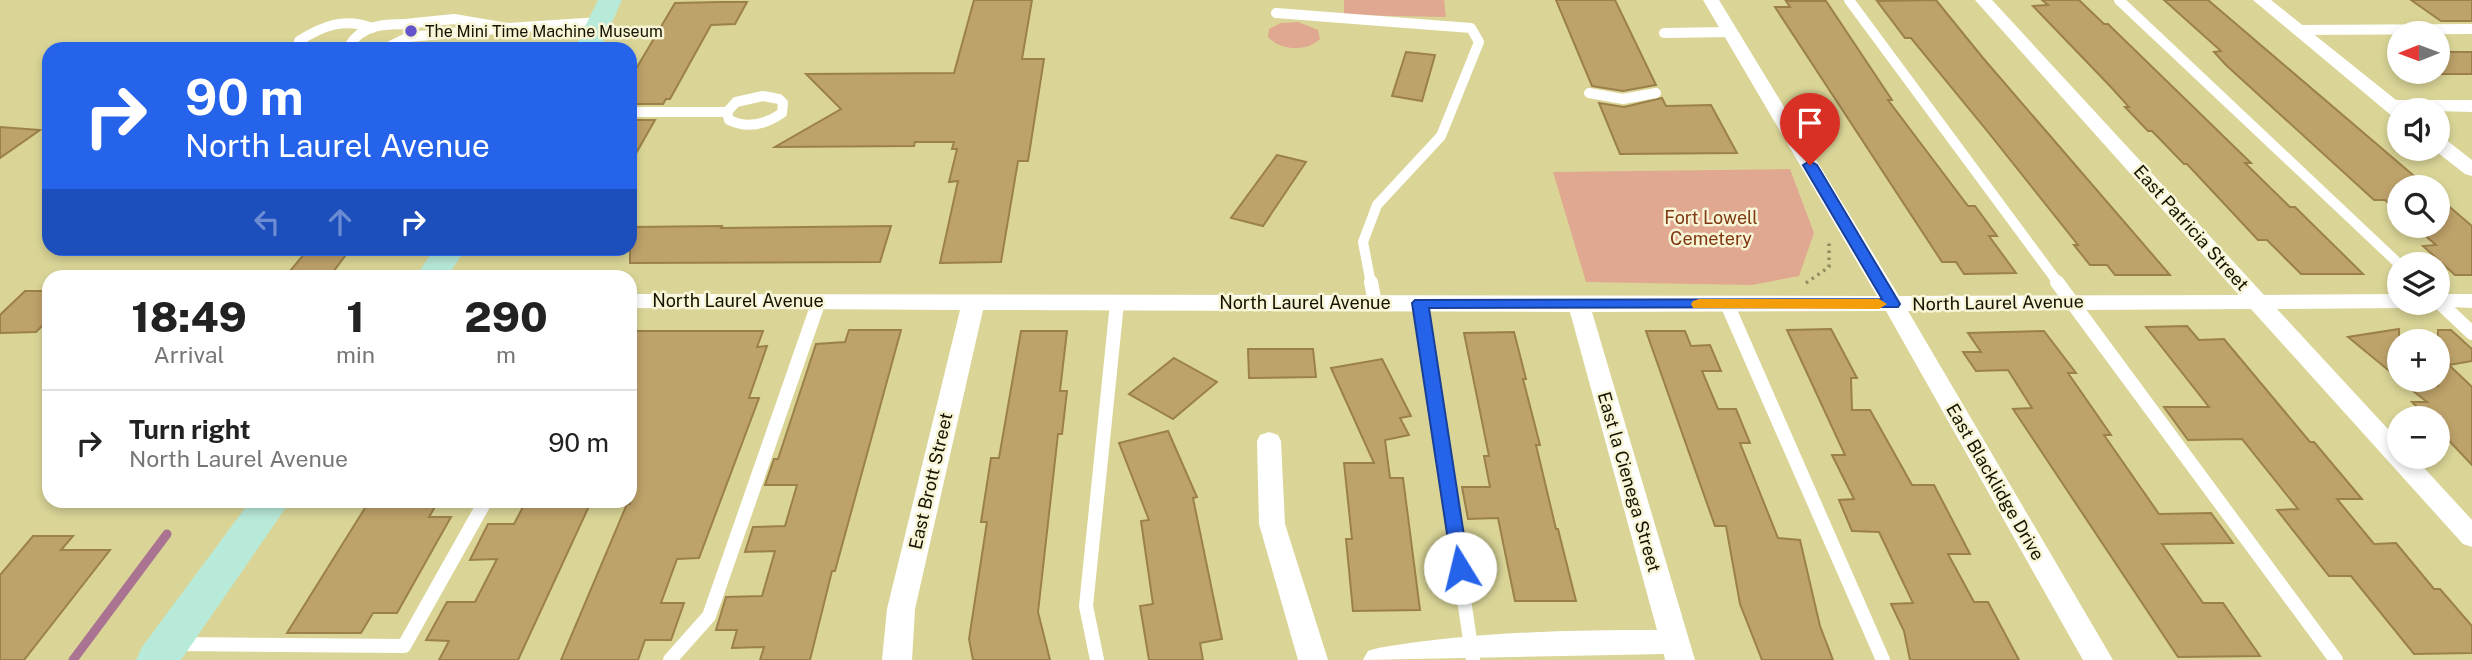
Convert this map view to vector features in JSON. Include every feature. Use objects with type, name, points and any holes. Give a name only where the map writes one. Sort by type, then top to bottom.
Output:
[{"type":"main road","points":[[590,42],[605,11]]},
{"type":"main road","points":[[163,652],[266,508]]},
{"type":"street","name":"East Blacklidge Drive","points":[[1711,0],[1893,304],[2098,660]]},
{"type":"street","name":"East Patricia Street","points":[[1983,0],[2472,537]]},
{"type":"street","points":[[2260,0],[2387,102]]},
{"type":"street","points":[[2450,107],[2472,106]]},
{"type":"street","points":[[2450,153],[2472,170]]},
{"type":"street","name":"North Laurel Avenue","points":[[637,301],[1578,305],[2387,301]]},
{"type":"street","points":[[2450,301],[2472,301]]},
{"type":"street","name":"East Brott Street","points":[[897,660],[901,609],[973,303]]},
{"type":"street","name":"East la Cienega Street","points":[[1578,305],[1677,651]]},
{"type":"street","points":[[1269,440],[1272,524],[1313,660]]},
{"type":"street","points":[[1378,660],[1443,649],[1472,654],[1562,642],[1677,651]]},
{"type":"lane","points":[[1849,0],[2336,660]]},
{"type":"lane","points":[[2119,0],[2387,253]]},
{"type":"lane","points":[[399,42],[410,37],[507,28],[605,11]]},
{"type":"lane","points":[[1276,13],[1471,28],[1479,42],[1441,136],[1377,205],[1363,242],[1375,303]]},
{"type":"lane","points":[[351,42],[353,38],[372,27],[454,19],[507,28]]},
{"type":"lane","points":[[299,41],[316,30],[335,24],[362,23],[372,27]]},
{"type":"lane","points":[[405,24],[411,32],[410,37]]},
{"type":"lane","points":[[2297,30],[2472,29]]},
{"type":"lane","points":[[1664,33],[1731,32]]},
{"type":"lane","points":[[1589,93],[1611,100],[1639,99],[1656,93]]},
{"type":"lane","points":[[637,113],[727,111],[736,102],[763,96],[779,99],[784,108],[782,113],[768,122],[749,126],[733,123],[726,116],[727,111]]},
{"type":"lane","points":[[670,660],[709,616],[819,301]]},
{"type":"lane","points":[[1097,660],[1086,606],[1117,303]]},
{"type":"lane","points":[[1420,303],[1472,654]]},
{"type":"lane","points":[[1727,304],[1883,660]]},
{"type":"lane","points":[[2450,312],[2472,333]]},
{"type":"lane","points":[[163,652],[404,646],[481,508]]},
{"type":"path","points":[[1802,286],[1829,267],[1829,233]]},
{"type":"green space","points":[[1344,0],[1444,0],[1446,17],[1344,15]]},
{"type":"green space","points":[[1298,22],[1318,30],[1320,39],[1308,46],[1294,48],[1279,45],[1268,37],[1269,29],[1281,23]]},
{"type":"green space","name":"Fort Lowell Cemetery","points":[[1790,169],[1814,233],[1799,276],[1752,285],[1586,282],[1553,172]]},
{"type":"building","points":[[974,0],[1032,0],[1022,59],[1044,59],[1028,161],[1018,161],[1001,262],[940,263],[958,181],[949,182],[957,149],[952,149],[954,142],[915,142],[914,146],[775,147],[841,109],[806,74],[954,73]]},
{"type":"building","points":[[1556,0],[1615,0],[1656,85],[1623,91],[1592,86]]},
{"type":"building","points":[[1936,0],[2170,275],[2115,275],[2107,265],[2090,265],[2074,245],[2078,245],[1988,132],[1911,38],[1905,38],[1877,1]]},
{"type":"building","points":[[2042,0],[2079,0],[2104,24],[2108,24],[2251,163],[2245,163],[2290,207],[2295,207],[2363,274],[2301,274],[2267,240],[2258,240],[2187,164],[2152,131],[2148,131],[2110,86],[2033,6],[2048,5]]},
{"type":"building","points":[[2164,0],[2208,0],[2387,153],[2387,161],[2397,161],[2413,175],[2387,175],[2387,202],[2374,200],[2214,52],[2221,51]]},
{"type":"building","points":[[2411,0],[2472,0],[2472,21],[2441,21]]},
{"type":"building","points":[[1786,1],[1826,1],[1892,100],[1888,100],[1968,206],[1975,206],[1997,236],[1989,236],[2016,273],[1964,274],[1956,262],[1942,262],[1775,7],[1790,7]]},
{"type":"building","points":[[747,2],[735,24],[711,25],[670,99],[666,99],[663,104],[637,104],[637,67],[675,3]]},
{"type":"building","points":[[1406,52],[1435,55],[1422,101],[1392,96]]},
{"type":"building","points":[[2450,52],[2472,52],[2472,74],[2450,74]]},
{"type":"building","points":[[1662,98],[1666,106],[1711,105],[1737,153],[1620,154],[1599,103],[1624,107]]},
{"type":"building","points":[[637,120],[655,120],[637,152]]},
{"type":"building","points":[[0,127],[40,130],[0,158]]},
{"type":"building","points":[[1277,155],[1306,162],[1263,226],[1231,218]]},
{"type":"building","points":[[2450,207],[2472,226],[2472,275],[2455,275],[2450,270],[2450,252],[2430,252],[2423,246],[2436,245],[2428,238],[2450,238]]},
{"type":"building","points":[[891,226],[880,262],[630,263],[630,256],[637,256],[637,227]]},
{"type":"building","points":[[302,256],[345,256],[334,270],[291,270]]},
{"type":"building","points":[[25,291],[42,291],[42,326],[36,332],[0,333],[0,315]]},
{"type":"building","points":[[2187,326],[2199,340],[2224,339],[2310,442],[2314,442],[2362,499],[2337,499],[2374,544],[2396,543],[2434,589],[2440,589],[2472,626],[2472,653],[2414,654],[2351,576],[2329,576],[2277,510],[2298,509],[2242,439],[2188,440],[2164,407],[2209,407],[2146,327]]},
{"type":"building","points":[[1831,329],[1857,378],[1851,378],[1852,410],[1870,410],[1912,485],[1934,485],[1970,554],[1948,554],[1974,602],[1988,602],[2019,660],[1910,660],[1904,631],[1891,604],[1913,603],[1879,532],[1852,531],[1839,500],[1854,499],[1832,455],[1845,455],[1787,330]]},
{"type":"building","points":[[849,330],[901,330],[835,571],[832,571],[810,660],[760,660],[764,647],[732,648],[737,630],[716,630],[726,597],[762,596],[775,551],[745,552],[753,527],[785,526],[797,485],[765,485],[774,459],[778,459],[816,344],[845,342]]},
{"type":"building","points":[[2450,330],[2472,349],[2472,361],[2450,365]]},
{"type":"building","points":[[637,331],[763,331],[757,347],[767,346],[749,398],[759,398],[699,558],[677,559],[661,603],[684,603],[671,640],[645,640],[638,660],[561,660],[625,508],[637,508]]},
{"type":"building","points":[[1021,331],[1067,331],[1060,391],[1067,391],[1062,434],[1058,434],[1038,612],[1050,660],[973,660],[969,639],[987,522],[981,522],[991,458],[999,458]]},
{"type":"building","points":[[1646,331],[1685,331],[1691,346],[1710,345],[1721,371],[1702,371],[1718,409],[1736,409],[1750,443],[1740,443],[1778,538],[1800,540],[1820,626],[1833,660],[1762,660],[1740,604],[1726,526],[1715,526]]},
{"type":"building","points":[[2044,331],[2076,373],[2068,373],[2111,435],[2104,435],[2159,514],[2211,513],[2233,543],[2162,544],[2203,603],[2223,603],[2260,656],[2178,657],[2013,409],[2032,408],[2008,370],[1976,371],[1963,352],[1981,352],[1968,333]]},
{"type":"building","points":[[2387,331],[2387,369],[2348,337]]},
{"type":"building","points":[[1514,332],[1540,445],[1536,445],[1576,601],[1515,601],[1498,518],[1468,519],[1462,487],[1490,487],[1484,456],[1489,456],[1464,333]]},
{"type":"building","points":[[1248,349],[1313,349],[1316,377],[1249,378]]},
{"type":"building","points":[[1174,358],[1217,382],[1173,419],[1129,394]]},
{"type":"building","points":[[1382,359],[1411,416],[1400,418],[1409,435],[1385,440],[1390,478],[1403,478],[1420,610],[1353,611],[1346,539],[1352,539],[1344,463],[1374,463],[1331,368]]},
{"type":"building","points":[[2450,366],[2472,387],[2472,465],[2450,442],[2450,406],[2416,406],[2412,402],[2427,402],[2414,392],[2450,392]]},
{"type":"building","points":[[1168,431],[1197,497],[1193,498],[1222,639],[1200,643],[1203,660],[1149,660],[1140,606],[1153,604],[1141,521],[1149,520],[1119,443]]},
{"type":"building","points":[[365,508],[434,508],[429,517],[451,517],[397,613],[373,613],[361,633],[287,633]]},
{"type":"building","points":[[522,508],[588,508],[518,660],[439,660],[449,641],[426,640],[447,602],[475,602],[497,559],[470,560],[488,524],[514,524]]},
{"type":"building","points":[[33,536],[73,536],[61,550],[110,550],[24,660],[0,660],[0,575]]},
{"type":"waterway","points":[[73,660],[167,534]]},
{"type":"slow traffic","points":[[1699,304],[1879,304]]},
{"type":"place","name":"The Mini Time Machine Museum","points":[[411,31]]},
{"type":"route","points":[[1460,568],[1420,303],[1893,304],[1810,165]]}]
